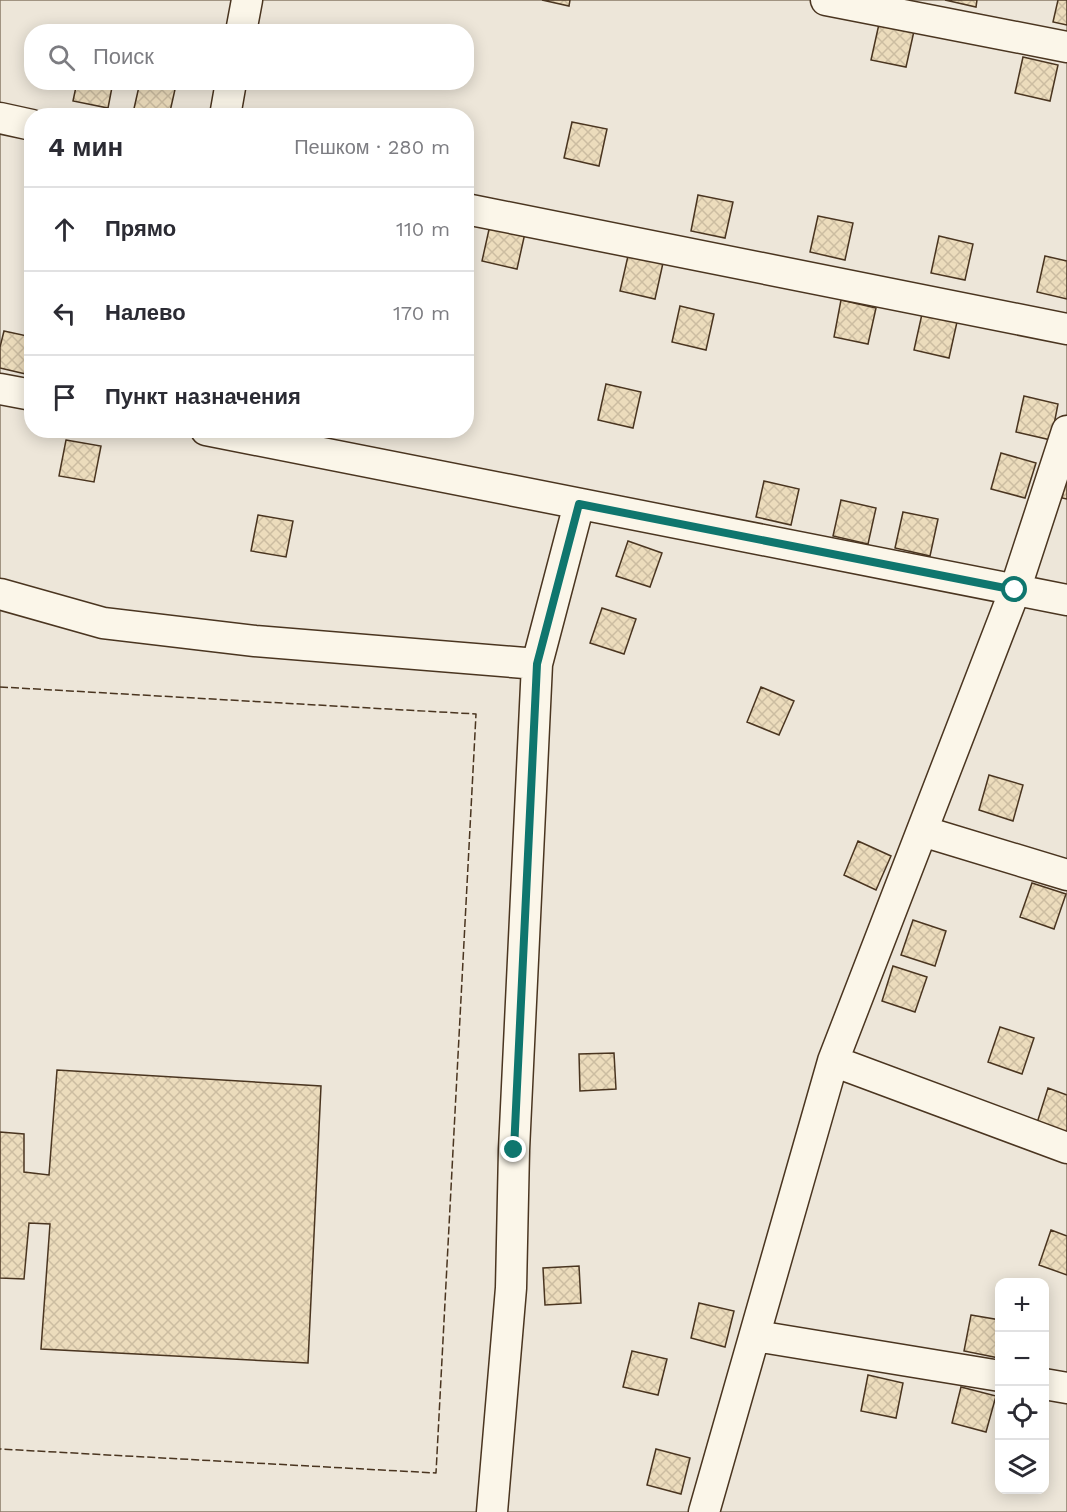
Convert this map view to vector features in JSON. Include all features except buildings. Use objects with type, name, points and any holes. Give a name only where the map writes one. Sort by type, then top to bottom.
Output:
[{"type":"street","points":[[242,24],[247,0]]},
{"type":"street","points":[[826,0],[1067,47]]},
{"type":"street","points":[[226,108],[230,90]]},
{"type":"street","points":[[0,118],[24,123]]},
{"type":"street","points":[[474,211],[1067,329]]},
{"type":"street","points":[[0,389],[24,394]]},
{"type":"street","points":[[704,1512],[833,1061],[1015,590],[1067,431]]},
{"type":"street","points":[[246,438],[1067,600]]},
{"type":"street","points":[[492,1512],[511,1288],[514,1138],[537,664],[579,504]]},
{"type":"street","points":[[0,594],[103,623],[255,641],[537,664]]},
{"type":"street","points":[[922,831],[1067,875]]},
{"type":"street","points":[[833,1061],[1067,1148]]},
{"type":"street","points":[[756,1336],[995,1375]]},
{"type":"street","points":[[1049,1385],[1067,1388]]},
{"type":"shaded area","points":[[0,0],[1067,0],[1067,1512],[0,1512]]},
{"type":"fence","points":[[0,687],[476,714],[436,1473],[0,1449]]},
{"type":"route","points":[[514,1150],[537,664],[579,504],[1015,590]]}]
